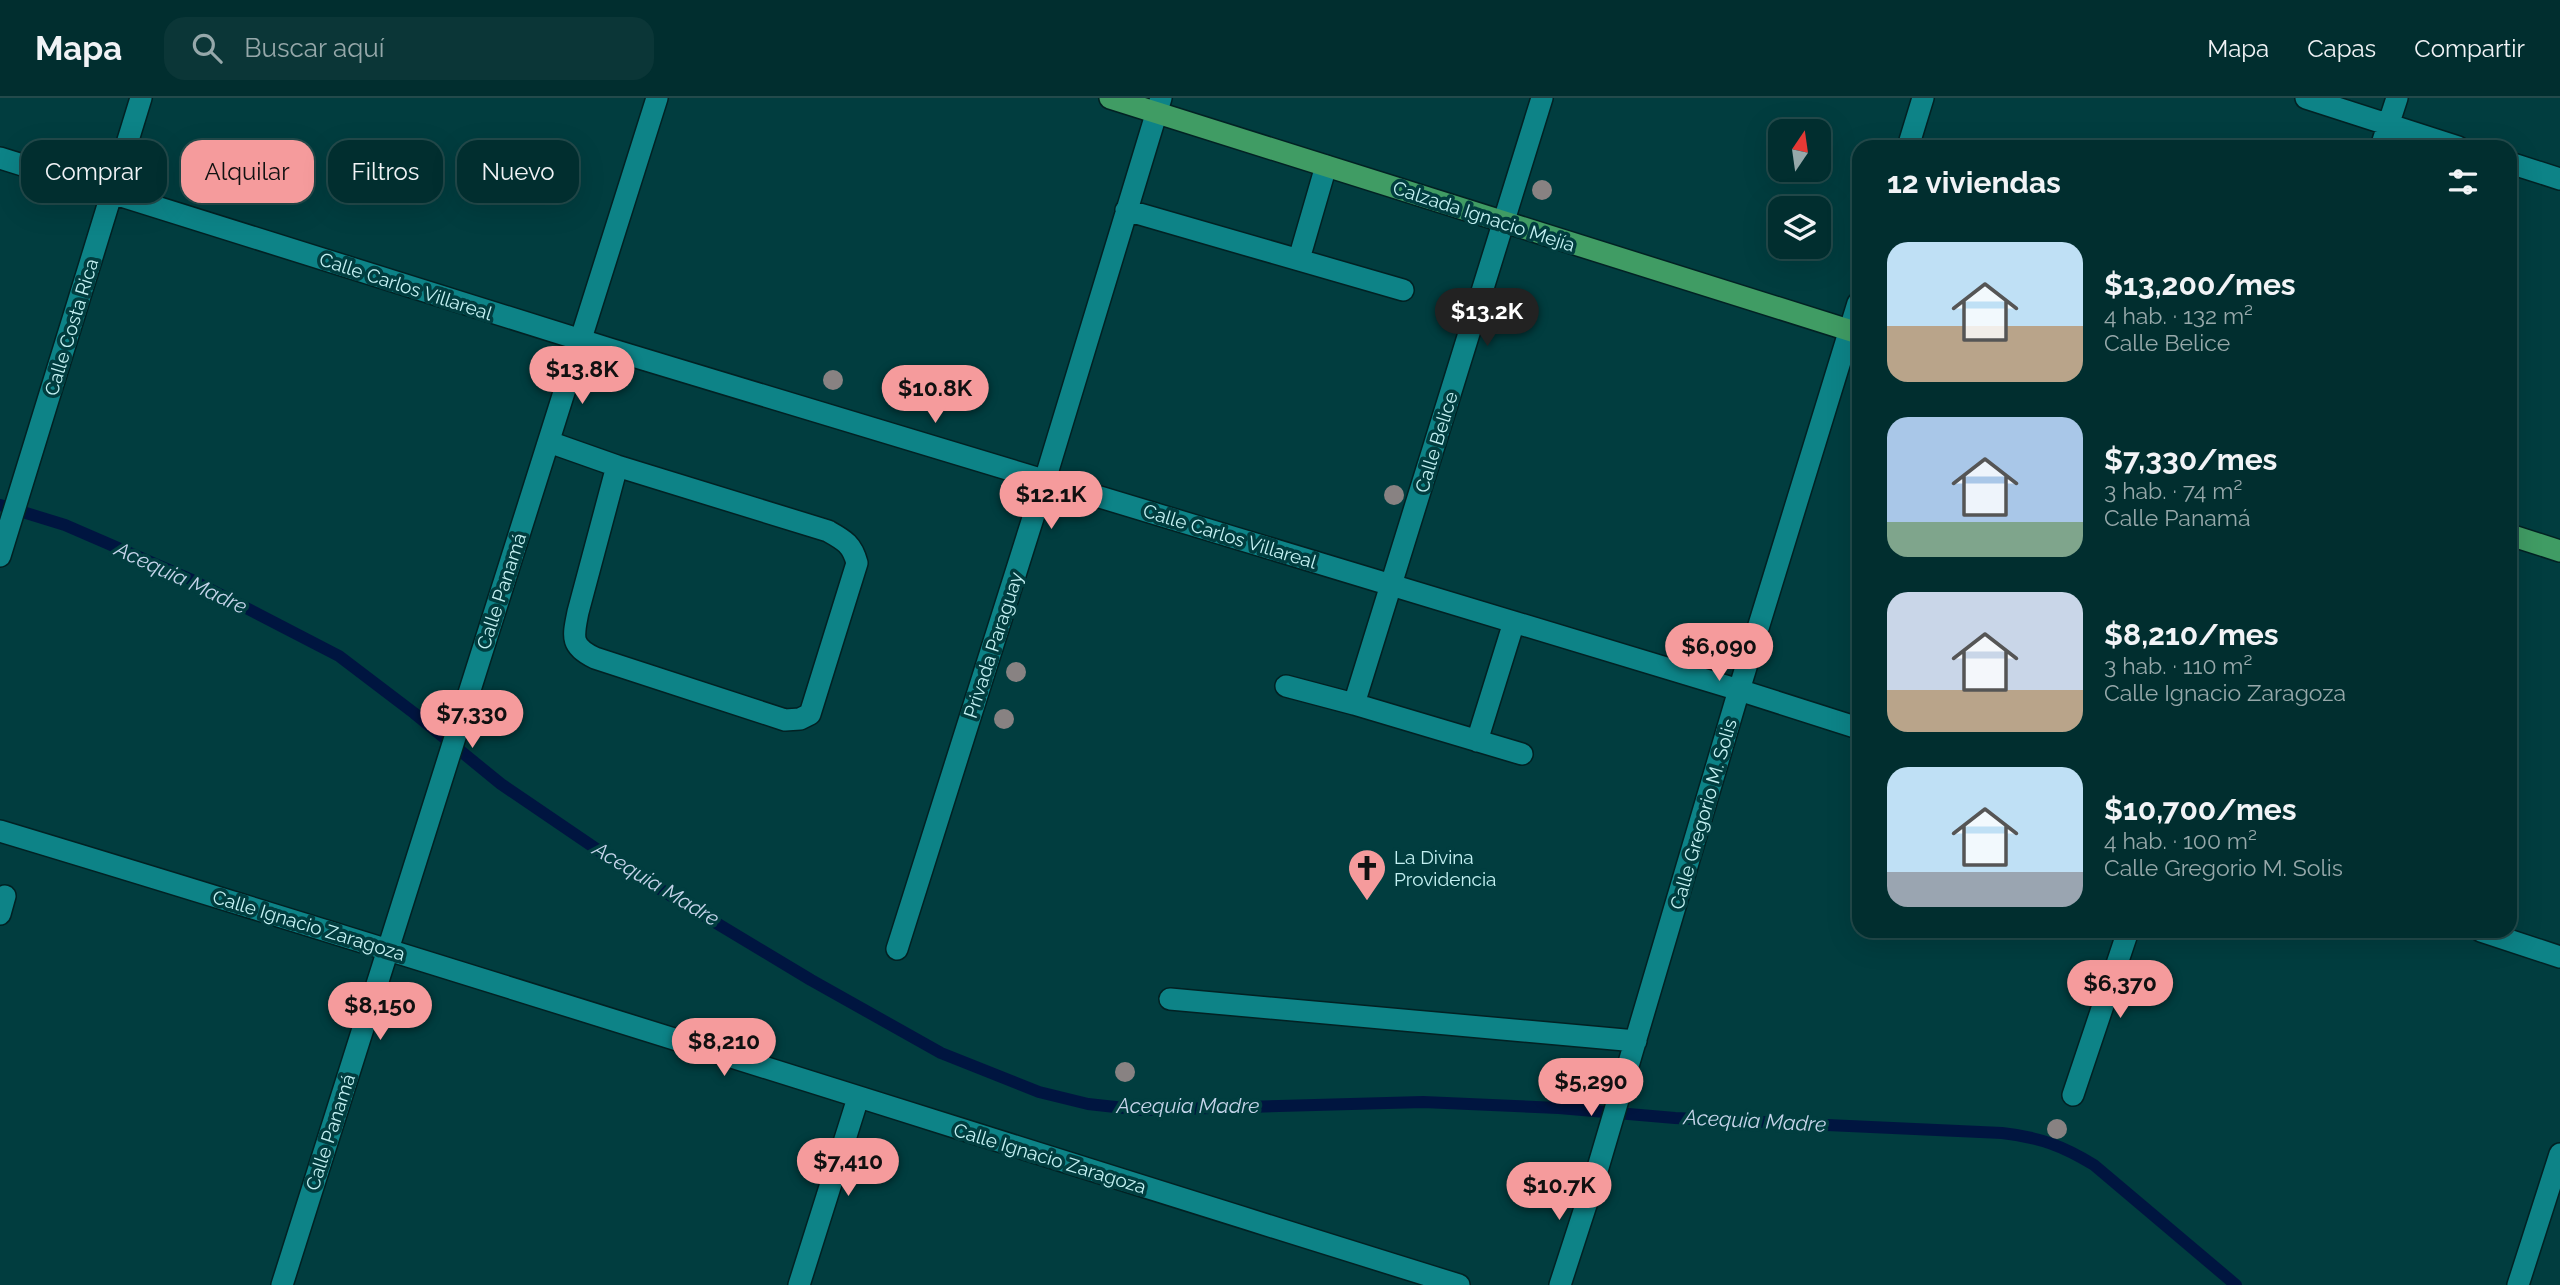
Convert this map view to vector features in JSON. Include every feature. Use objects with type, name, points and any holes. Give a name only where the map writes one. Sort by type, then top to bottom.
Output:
[{"type":"main road","name":"Calzada Ignacio Mejía","points":[[1110,98],[1158,105],[1326,166],[1852,330]]},
{"type":"main road","points":[[2517,537],[2560,551]]},
{"type":"street","name":"Calle Costa Rica","points":[[128,140],[141,98]]},
{"type":"street","name":"Calle Panamá","points":[[282,1285],[657,98]]},
{"type":"street","name":"Calle Belice","points":[[1354,704],[1542,98]]},
{"type":"street","points":[[1910,140],[1923,98]]},
{"type":"street","points":[[2306,98],[2436,140]]},
{"type":"street","points":[[2383,140],[2397,98]]},
{"type":"street","name":"Privada Paraguay","points":[[897,949],[1045,480],[1158,105]]},
{"type":"street","name":"Calle Carlos Villareal","points":[[0,158],[21,164]]},
{"type":"street","points":[[2517,165],[2560,179]]},
{"type":"street","points":[[1299,259],[1326,166]]},
{"type":"street","name":"Calle Costa Rica","points":[[1,552],[108,203]]},
{"type":"street","name":"Calle Carlos Villareal","points":[[146,203],[580,340],[1852,726]]},
{"type":"street","points":[[1126,210],[1404,290]]},
{"type":"street","name":"Calle Gregorio M. Solis","points":[[1560,1285],[1598,1171],[1739,690],[1852,337]]},
{"type":"street","points":[[549,442],[617,466],[828,531],[846,541],[853,549],[857,563],[810,714],[800,719],[785,720],[580,651],[573,637],[617,466]]},
{"type":"street","points":[[1477,741],[1514,622]]},
{"type":"street","points":[[1286,686],[1522,754]]},
{"type":"street","name":"Calle Ignacio Zaragoza","points":[[0,831],[388,949],[1459,1285]]},
{"type":"street","points":[[2073,1095],[2126,938]]},
{"type":"street","points":[[2502,938],[2560,957]]},
{"type":"street","points":[[1170,999],[1636,1041]]},
{"type":"street","points":[[799,1285],[858,1098]]},
{"type":"street","points":[[2518,1285],[2560,1154]]},
{"type":"waterway","name":"Acequia Madre","points":[[0,505],[65,525],[192,580],[339,656],[501,784],[620,865],[811,980],[941,1053],[1039,1092],[1088,1104],[1143,1110],[1423,1102],[2015,1135],[2050,1143],[2094,1165],[2236,1285]]},
{"type":"place","name":"La Divina Providencia","points":[[1367,902]]}]
